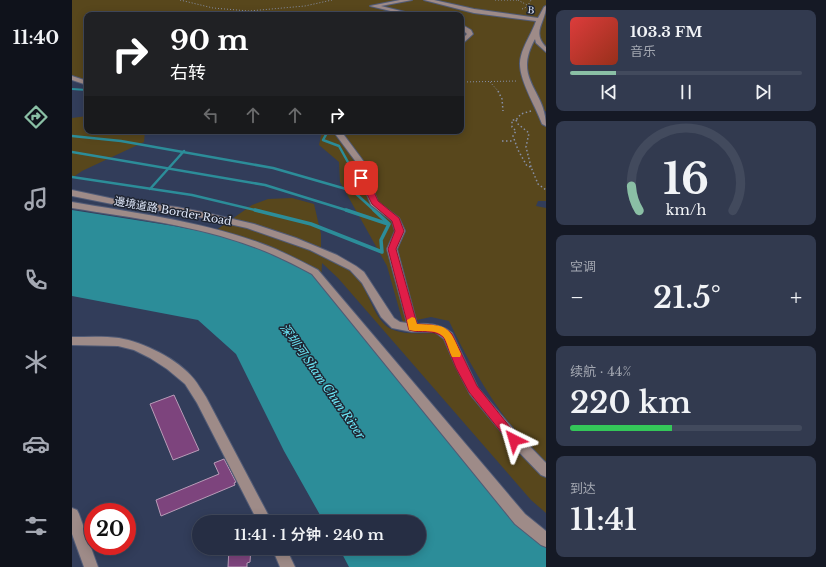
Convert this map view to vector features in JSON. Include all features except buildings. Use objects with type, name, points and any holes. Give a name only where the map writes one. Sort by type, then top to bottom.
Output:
[{"type":"street","points":[[400,12],[373,6],[409,0]]},
{"type":"street","name":"B","points":[[427,0],[474,11],[538,20]]},
{"type":"street","points":[[546,8],[538,20],[536,30],[525,50],[522,64],[525,76],[546,124]]},
{"type":"street","points":[[464,28],[470,34],[464,40]]},
{"type":"street","points":[[536,30],[538,42],[546,50]]},
{"type":"street","points":[[525,50],[537,48],[546,50]]},
{"type":"street","points":[[72,78],[84,82]]},
{"type":"street","points":[[340,134],[363,166],[361,178],[370,192],[374,203],[396,220],[400,231],[392,249],[412,321],[412,328]]},
{"type":"street","name":"邊境道路 Border Road","points":[[72,193],[96,196],[119,203],[184,211],[259,228],[294,239],[355,269],[366,278],[388,319],[396,325],[412,328],[437,328],[448,336],[473,389],[506,432],[528,456],[546,472]]},
{"type":"street","points":[[72,205],[220,232],[293,259],[315,272],[520,519],[546,540]]},
{"type":"street","points":[[72,341],[118,342],[136,347],[165,362],[189,381],[202,400],[261,515]]},
{"type":"street","points":[[72,514],[91,567]]},
{"type":"street","points":[[282,555],[288,567]]},
{"type":"path","points":[[180,0],[213,8],[249,11],[305,6],[332,0]]},
{"type":"path","points":[[495,0],[518,0],[538,11]]},
{"type":"path","points":[[464,82],[519,81]]},
{"type":"path","points":[[489,82],[496,87],[502,99],[503,111]]},
{"type":"path","points":[[531,167],[527,166],[514,141],[513,136],[516,131],[512,127],[512,120],[516,120],[521,114],[540,108]]},
{"type":"path","points":[[516,120],[518,124],[529,133],[526,147],[531,167],[538,184],[546,190]]},
{"type":"path","points":[[502,141],[514,141]]},
{"type":"shaded area","points":[[72,0],[546,0],[546,111],[544,112],[546,116],[546,201],[538,201],[536,206],[546,208],[546,463],[517,433],[491,397],[468,359],[449,321],[431,317],[403,323],[387,266],[340,182],[339,162],[319,145],[321,134],[464,134],[464,12],[84,12],[84,83],[72,75]]},
{"type":"shaded area","points":[[84,116],[84,134],[145,134],[144,142],[82,171],[72,178],[72,118]]},
{"type":"shaded area","points":[[292,198],[314,204],[321,234],[321,256],[344,267],[356,276],[365,289],[380,319],[385,325],[397,331],[409,333],[440,334],[445,341],[468,391],[513,448],[546,477],[546,513],[531,500],[338,278],[322,263],[321,282],[212,233],[252,205],[268,199]]},
{"type":"water","name":"深圳河 Sham Chun River","points":[[72,210],[174,226],[220,235],[262,248],[316,276],[523,529],[546,548],[546,567],[349,567],[343,555],[426,555],[426,515],[320,515],[284,451],[236,354],[198,320],[72,296]]},
{"type":"waterway","points":[[72,89],[84,90]]},
{"type":"waterway","points":[[326,134],[323,140],[339,146],[349,164],[349,179],[353,191]]},
{"type":"waterway","points":[[72,136],[121,141],[183,152]]},
{"type":"waterway","points":[[72,152],[168,168]]},
{"type":"waterway","points":[[168,168],[183,152]]},
{"type":"waterway","points":[[183,152],[273,168],[353,191]]},
{"type":"waterway","points":[[150,189],[168,168]]},
{"type":"waterway","points":[[168,168],[265,185],[349,211]]},
{"type":"waterway","points":[[72,177],[150,189]]},
{"type":"waterway","points":[[150,189],[192,195],[259,211]]},
{"type":"waterway","points":[[353,191],[375,211]]},
{"type":"waterway","points":[[255,210],[259,211]]},
{"type":"waterway","points":[[259,211],[311,224],[382,252],[381,240],[389,224],[374,210]]},
{"type":"waterway","points":[[349,211],[388,224]]},
{"type":"slow traffic","points":[[412,320],[412,328],[437,328],[444,332],[448,336],[456,354]]},
{"type":"route","points":[[361,178],[370,192],[374,203],[396,220],[400,231],[392,249],[412,321],[412,328],[437,328],[448,336],[473,389],[506,432],[514,440]]}]
